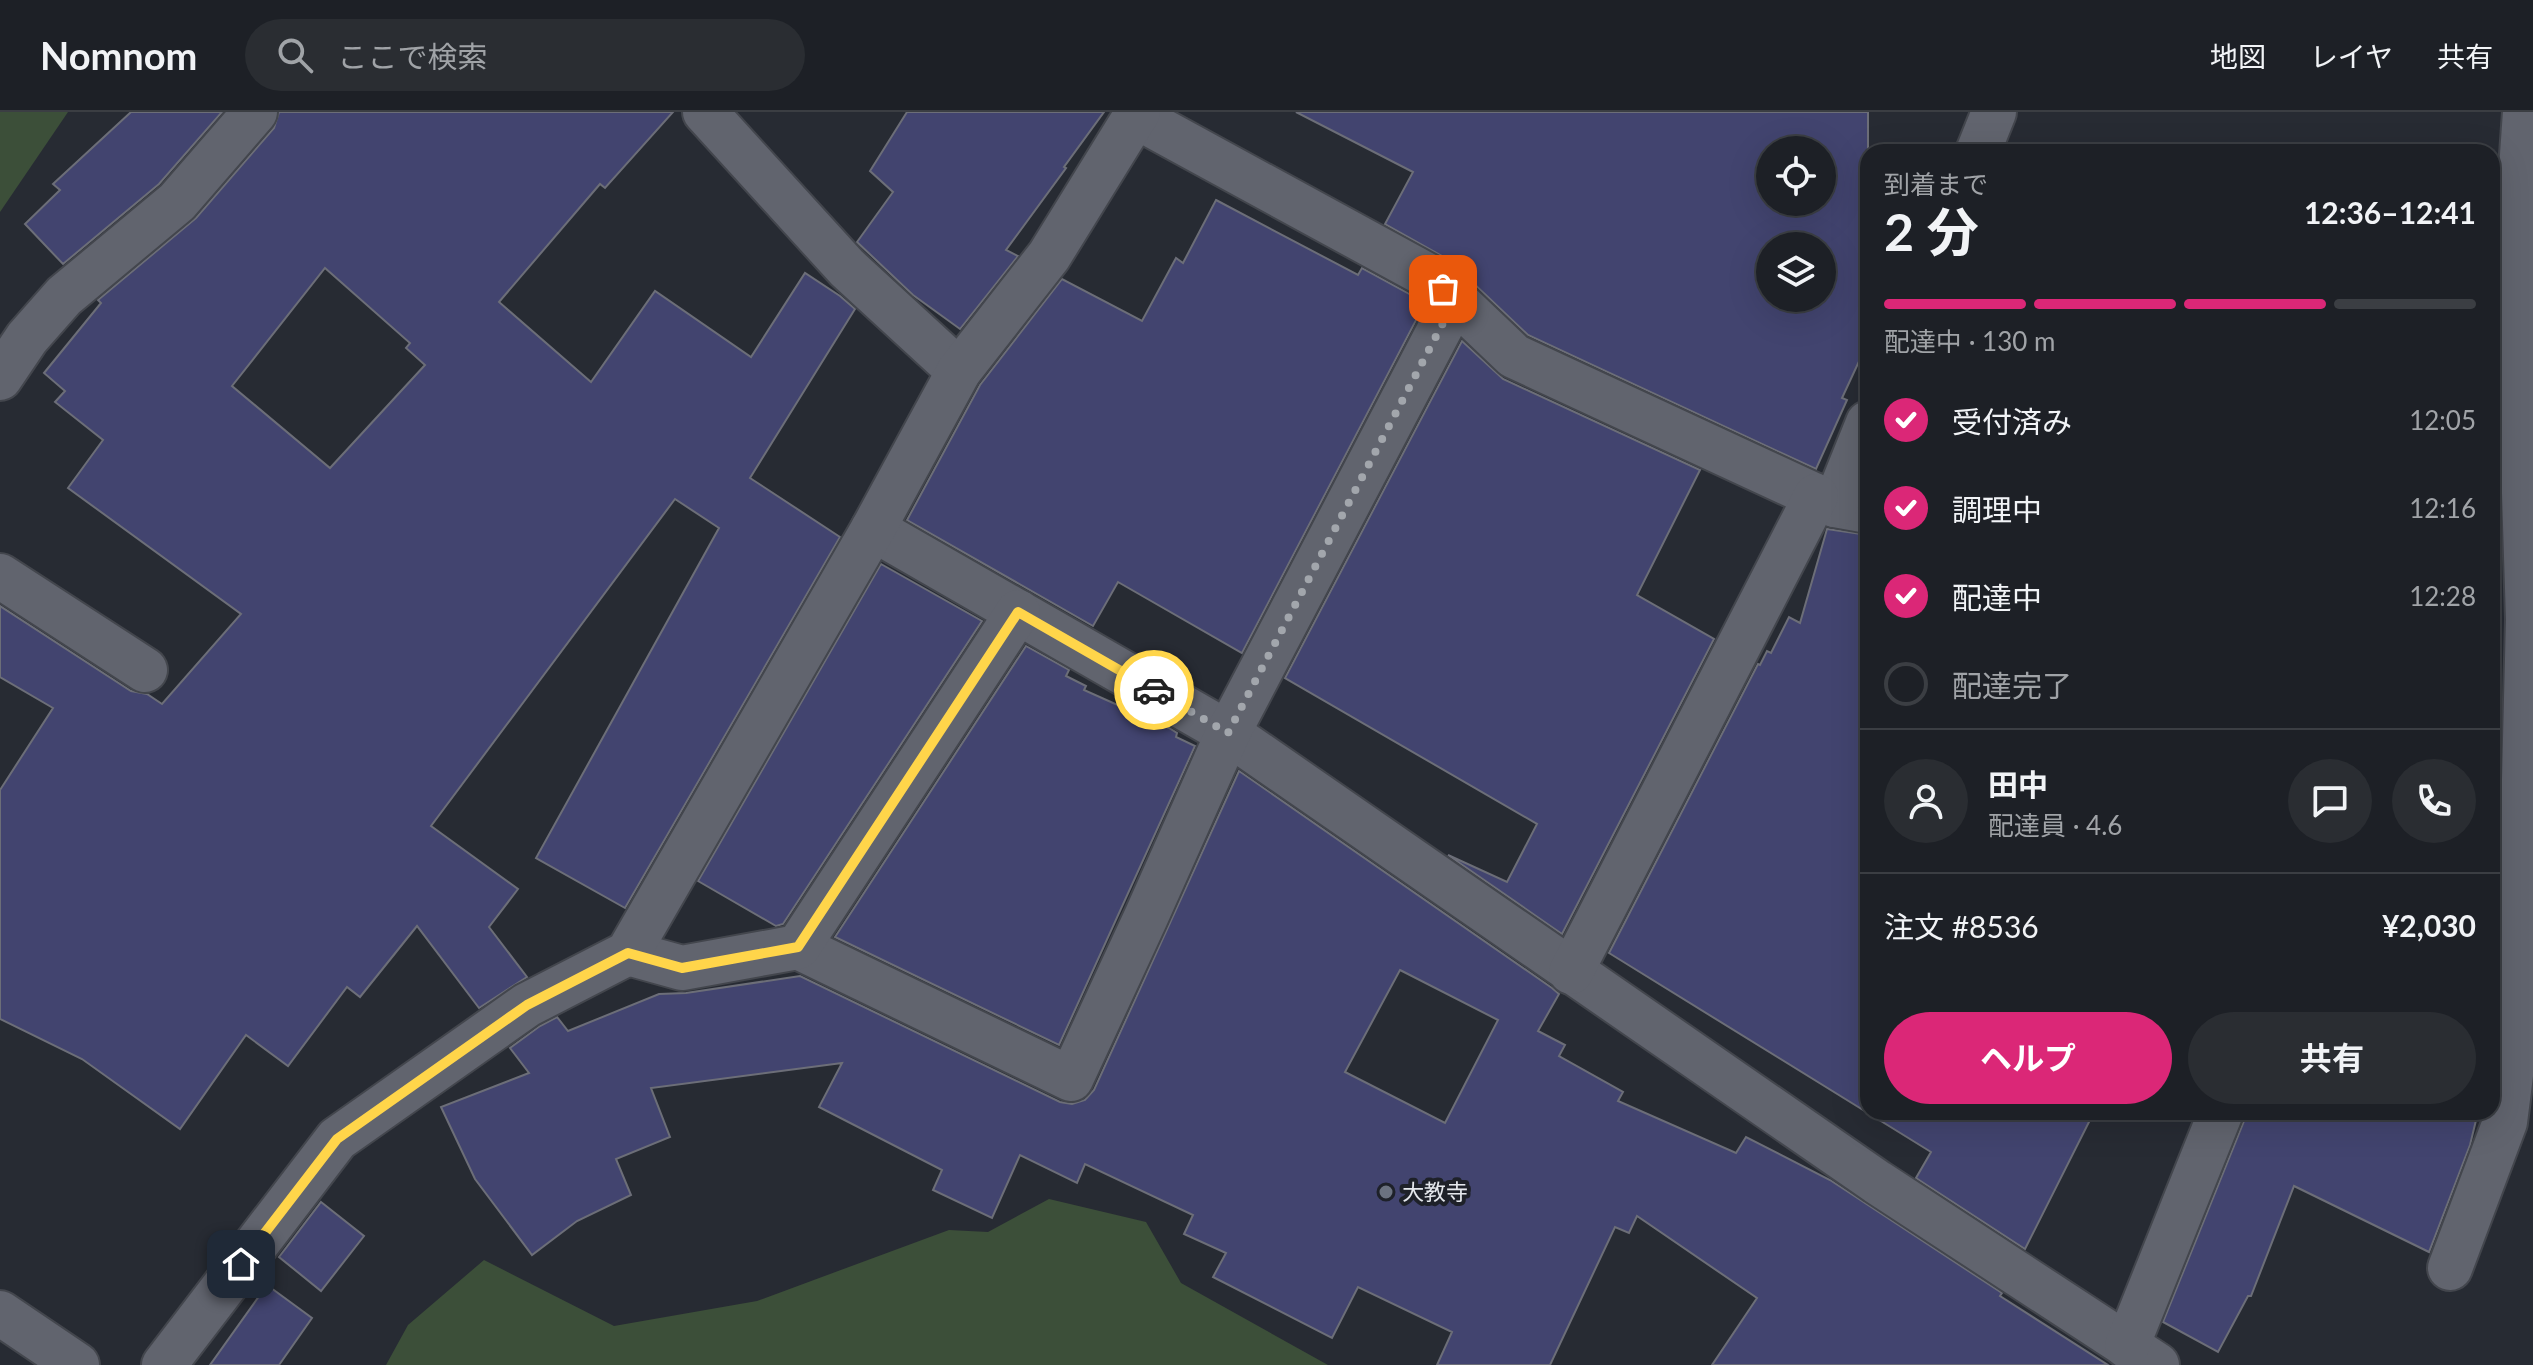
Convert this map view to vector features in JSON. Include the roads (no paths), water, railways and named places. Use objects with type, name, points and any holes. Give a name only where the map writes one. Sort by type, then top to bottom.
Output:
[{"type":"street","points":[[0,378],[27,338],[64,296],[177,202],[255,112]]},
{"type":"street","points":[[705,112],[847,268],[959,371]]},
{"type":"street","points":[[1981,144],[1994,112]]},
{"type":"street","points":[[2450,1268],[2505,1122],[2518,1020],[2516,241],[2525,112]]},
{"type":"street","points":[[164,1365],[337,1139],[527,1005],[628,953],[873,529],[959,371],[1049,256],[1137,114],[1432,278],[1514,356],[1839,504]]},
{"type":"street","points":[[628,953],[682,968],[798,947],[1071,1079],[1228,733],[1455,300]]},
{"type":"street","points":[[1571,972],[1839,504],[1860,445]]},
{"type":"street","points":[[873,529],[1228,733],[1877,1182],[2142,1355],[2218,1120]]},
{"type":"street","points":[[0,576],[145,670]]},
{"type":"street","points":[[798,947],[1018,612]]},
{"type":"street","points":[[0,1313],[77,1365]]},
{"type":"place","name":"大教寺","points":[[1386,1192]]}]
